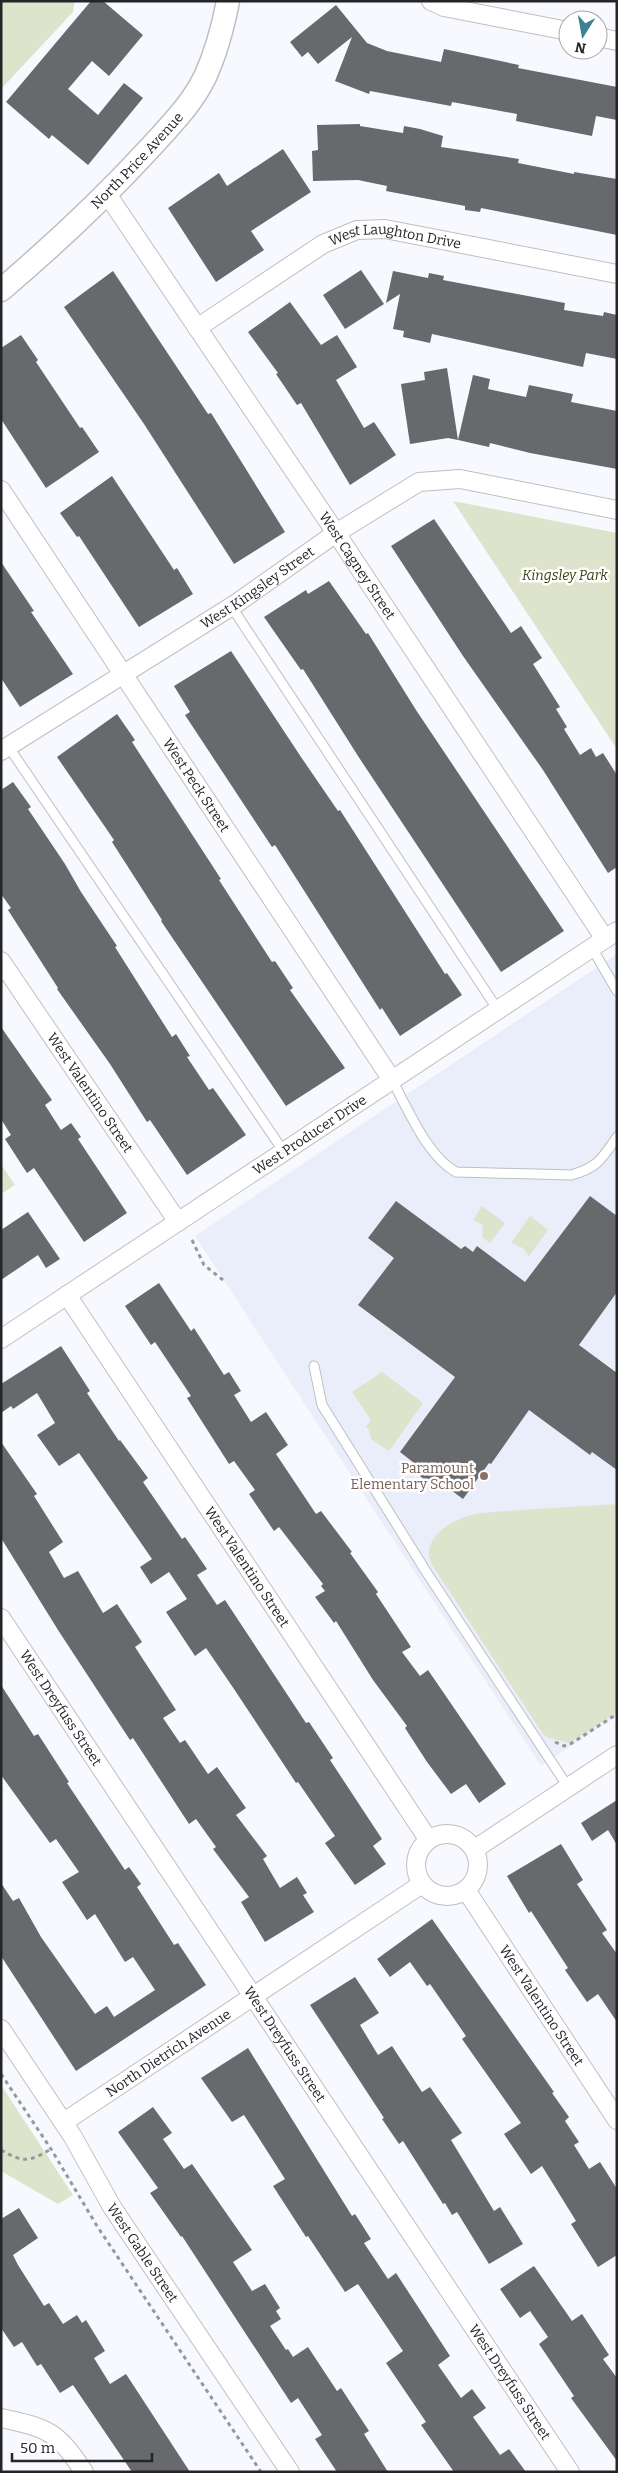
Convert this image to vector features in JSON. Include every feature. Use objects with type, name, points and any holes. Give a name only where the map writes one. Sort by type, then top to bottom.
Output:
[{"type":"street","name":"North Price Avenue","points":[[1,290],[50,249],[107,194],[180,115],[204,79],[217,45],[228,1]]},
{"type":"street","points":[[431,1],[444,7],[558,29]]},
{"type":"street","name":"West Cagney Street","points":[[107,194],[336,533],[604,939]]},
{"type":"street","name":"West Laughton Drive","points":[[197,328],[324,244],[357,230],[385,229],[617,274]]},
{"type":"street","name":"West Kingsley Street","points":[[5,748],[124,675],[231,606],[336,533],[419,482],[460,479],[617,510]]},
{"type":"street","name":"West Peck Street","points":[[1,490],[392,1080]]},
{"type":"street","name":"West Producer Drive","points":[[1,1339],[604,939]]},
{"type":"street","name":"West Valentino Street","points":[[1,961],[178,1222]]},
{"type":"street","name":"West Valentino Street","points":[[67,1295],[428,1839]]},
{"type":"street","name":"West Dreyfuss Street","points":[[1,1618],[570,2472]]},
{"type":"street","points":[[475,1849],[617,1755]]},
{"type":"street","points":[[439,1834],[452,1834],[463,1838],[475,1849],[478,1870],[474,1881],[466,1890],[455,1896],[442,1896],[430,1892],[422,1884],[416,1873],[416,1860],[420,1849],[428,1839],[439,1834]]},
{"type":"street","name":"North Dietrich Avenue","points":[[64,2122],[422,1884]]},
{"type":"street","name":"West Valentino Street","points":[[466,1890],[617,2120]]},
{"type":"street","name":"West Gable Street","points":[[1,2029],[64,2122],[112,2207],[290,2472]]},
{"type":"street","points":[[1,2418],[33,2424],[52,2432],[72,2453],[84,2472]]},
{"type":"lane","points":[[231,606],[498,1010]]},
{"type":"lane","points":[[5,748],[284,1152]]},
{"type":"lane","points":[[604,939],[617,991]]},
{"type":"lane","points":[[392,1080],[425,1138],[443,1165],[456,1172],[571,1175],[589,1170],[602,1160],[617,1137]]},
{"type":"lane","points":[[314,1366],[322,1405],[427,1573],[568,1787]]},
{"type":"path","points":[[192,1240],[204,1265],[223,1280]]},
{"type":"path","points":[[544,1748],[555,1742],[564,1746],[572,1743],[617,1714]]},
{"type":"path","points":[[1,2074],[51,2149],[103,2234],[261,2472]]},
{"type":"path","points":[[1,2150],[24,2160],[32,2160],[51,2149]]},
{"type":"shaded area","name":"Paramount Elementary School","points":[[617,954],[617,1716],[541,1766],[195,1236]]},
{"type":"green space","points":[[1,1],[75,1],[73,12],[1,89]]},
{"type":"green space","name":"Kingsley Park","points":[[453,501],[617,533],[617,749]]},
{"type":"green space","points":[[1,1164],[15,1185],[1,1194]]},
{"type":"green space","points":[[482,1206],[505,1223],[490,1243],[482,1237],[483,1225],[473,1220]]},
{"type":"green space","points":[[530,1216],[548,1230],[529,1256],[523,1248],[511,1243]]},
{"type":"green space","points":[[382,1372],[423,1403],[389,1451],[371,1439],[369,1430],[366,1427],[371,1420],[352,1392]]},
{"type":"green space","points":[[617,1504],[617,1712],[570,1743],[548,1738],[543,1734],[434,1568],[430,1559],[429,1550],[431,1543],[442,1529],[474,1514]]},
{"type":"green space","points":[[1,2085],[73,2195],[58,2204],[1,2171]]},
{"type":"building","points":[[91,1],[103,1],[143,35],[109,76],[92,61],[68,89],[98,115],[124,83],[143,98],[88,165],[52,135],[49,139],[6,102]]},
{"type":"building","points":[[336,5],[367,43],[387,51],[441,62],[444,49],[519,65],[518,68],[617,87],[617,120],[596,116],[592,136],[516,121],[517,114],[452,102],[451,106],[370,91],[369,94],[335,81],[352,37],[318,64],[308,52],[302,57],[290,42]]},
{"type":"building","points":[[360,124],[360,126],[403,133],[404,126],[420,129],[443,136],[441,147],[519,159],[518,163],[574,174],[574,172],[617,179],[617,235],[481,208],[480,212],[465,210],[465,206],[386,191],[387,186],[358,180],[313,181],[312,151],[318,150],[317,125]]},
{"type":"building","points":[[283,149],[311,192],[251,231],[264,250],[216,282],[168,208],[219,173],[227,186]]},
{"type":"building","points":[[361,270],[384,304],[345,329],[323,295]]},
{"type":"building","points":[[113,271],[208,414],[211,413],[285,532],[234,564],[144,424],[64,307]]},
{"type":"building","points":[[393,271],[428,278],[429,273],[444,276],[443,280],[565,303],[564,310],[603,316],[604,312],[617,315],[617,359],[586,353],[583,367],[432,334],[430,343],[403,337],[404,331],[393,329],[400,294],[386,303]]},
{"type":"building","points":[[290,302],[321,345],[337,335],[357,367],[336,380],[364,428],[374,422],[396,455],[350,485],[301,403],[297,405],[276,374],[278,373],[248,332]]},
{"type":"building","points":[[21,335],[38,360],[36,362],[80,428],[82,427],[99,452],[46,488],[1,419],[1,348]]},
{"type":"building","points":[[447,368],[458,440],[448,438],[410,444],[401,384],[425,380],[424,372]]},
{"type":"building","points":[[473,375],[490,379],[488,389],[526,397],[529,385],[573,394],[571,402],[617,411],[617,469],[530,453],[490,443],[489,447],[458,440]]},
{"type":"building","points":[[112,476],[174,570],[177,568],[193,594],[139,627],[79,536],[77,537],[60,513]]},
{"type":"building","points":[[434,519],[511,633],[521,626],[542,658],[533,664],[560,707],[556,709],[567,727],[564,729],[580,755],[591,748],[596,757],[603,753],[617,775],[617,867],[608,873],[543,770],[463,656],[391,546]]},
{"type":"building","points":[[1,562],[34,611],[31,612],[73,674],[20,707],[1,678]]},
{"type":"building","points":[[329,581],[366,634],[368,633],[416,710],[564,931],[501,972],[358,756],[303,669],[301,670],[264,617],[306,590],[308,594]]},
{"type":"building","points":[[231,651],[338,811],[340,810],[445,974],[447,973],[462,995],[400,1036],[382,1008],[380,1010],[275,845],[272,847],[185,715],[190,712],[174,686]]},
{"type":"building","points":[[117,714],[135,740],[132,742],[221,879],[219,880],[272,962],[275,961],[293,988],[290,990],[345,1068],[286,1106],[161,921],[112,842],[114,840],[57,757]]},
{"type":"building","points":[[13,782],[31,807],[28,809],[117,946],[115,947],[172,1037],[176,1034],[190,1056],[187,1057],[209,1090],[213,1088],[246,1135],[187,1175],[150,1120],[147,1122],[110,1064],[57,989],[8,910],[11,908],[1,894],[1,790]]},
{"type":"building","points":[[1,1027],[52,1100],[45,1105],[61,1130],[71,1123],[81,1137],[78,1139],[127,1213],[84,1242],[34,1168],[27,1173],[5,1139],[11,1135],[1,1119]]},
{"type":"building","points":[[590,1196],[617,1216],[617,1292],[579,1345],[617,1373],[617,1470],[592,1452],[590,1455],[529,1410],[491,1464],[489,1463],[463,1499],[440,1482],[435,1488],[420,1476],[423,1470],[400,1452],[455,1377],[358,1305],[394,1258],[368,1238],[396,1201],[461,1249],[465,1246],[473,1252],[477,1246],[525,1282]]},
{"type":"building","points":[[28,1212],[60,1259],[46,1268],[38,1255],[1,1280],[1,1230]]},
{"type":"building","points":[[159,1283],[191,1331],[194,1328],[224,1375],[229,1372],[241,1391],[234,1395],[251,1422],[266,1412],[288,1445],[276,1454],[316,1514],[321,1511],[352,1552],[350,1553],[378,1592],[376,1594],[411,1647],[402,1652],[420,1676],[428,1670],[506,1784],[479,1803],[466,1784],[451,1794],[427,1762],[405,1728],[407,1726],[373,1680],[336,1621],[334,1623],[315,1597],[325,1591],[321,1586],[323,1584],[279,1527],[274,1531],[249,1494],[255,1490],[234,1461],[229,1464],[187,1398],[191,1396],[155,1342],[151,1345],[125,1306]]},
{"type":"building","points":[[61,1346],[90,1391],[87,1393],[119,1441],[148,1478],[143,1482],[182,1539],[185,1537],[207,1569],[197,1575],[217,1605],[225,1600],[306,1723],[309,1722],[333,1758],[330,1760],[382,1839],[373,1846],[386,1864],[355,1885],[325,1843],[335,1836],[298,1782],[296,1783],[206,1648],[195,1656],[166,1612],[187,1599],[169,1572],[151,1584],[140,1567],[152,1559],[79,1453],[59,1466],[37,1435],[55,1423],[37,1393],[13,1409],[11,1406],[1,1413],[1,1384]]},
{"type":"building","points":[[1,1442],[37,1494],[34,1496],[63,1542],[49,1552],[64,1578],[78,1571],[103,1613],[117,1604],[142,1642],[135,1647],[176,1710],[163,1718],[180,1743],[185,1740],[208,1774],[217,1767],[246,1808],[236,1815],[267,1856],[263,1859],[280,1888],[297,1877],[307,1893],[303,1895],[314,1912],[265,1942],[241,1902],[249,1897],[213,1849],[216,1847],[196,1819],[189,1824],[133,1738],[130,1740],[1,1538]]},
{"type":"building","points":[[1,1685],[34,1736],[38,1734],[69,1782],[67,1783],[125,1870],[129,1867],[141,1884],[137,1887],[174,1945],[178,1943],[206,1985],[76,2071],[1,1956],[1,1883],[13,1901],[19,1898],[41,1937],[95,2014],[107,2006],[114,2017],[155,1990],[133,1957],[125,1962],[95,1914],[87,1920],[62,1882],[79,1872],[56,1839],[50,1843],[1,1775]]},
{"type":"building","points":[[617,1800],[617,1845],[608,1830],[592,1841],[581,1823]]},
{"type":"building","points":[[561,1844],[583,1880],[577,1884],[607,1930],[602,1933],[617,1954],[617,2022],[598,1994],[587,2002],[565,1970],[568,1968],[531,1911],[529,1913],[507,1876]]},
{"type":"building","points":[[432,1919],[554,2092],[552,2093],[569,2117],[565,2121],[579,2142],[574,2145],[589,2169],[600,2162],[617,2189],[617,2255],[598,2267],[571,2224],[576,2221],[542,2166],[531,2174],[504,2134],[521,2123],[462,2039],[466,2036],[430,1984],[427,1986],[410,1962],[390,1977],[377,1959]]},
{"type":"building","points":[[355,1977],[379,2013],[360,2025],[378,2055],[392,2046],[422,2092],[430,2087],[462,2133],[451,2140],[494,2211],[500,2207],[523,2244],[489,2264],[457,2212],[452,2215],[403,2141],[399,2144],[310,2005]]},
{"type":"building","points":[[248,2048],[352,2216],[355,2214],[371,2239],[364,2243],[388,2279],[396,2273],[450,2356],[438,2365],[461,2398],[472,2389],[486,2408],[473,2417],[500,2455],[509,2449],[526,2472],[454,2472],[421,2425],[426,2422],[386,2363],[403,2351],[358,2284],[345,2292],[308,2236],[306,2237],[273,2186],[285,2179],[244,2115],[232,2122],[201,2078]]},
{"type":"building","points":[[153,2107],[172,2133],[163,2139],[184,2169],[192,2164],[252,2250],[233,2262],[252,2291],[265,2284],[280,2308],[276,2311],[281,2319],[270,2326],[293,2357],[308,2347],[337,2391],[341,2388],[369,2431],[364,2434],[388,2472],[337,2472],[315,2439],[322,2435],[298,2398],[291,2403],[182,2236],[150,2193],[158,2188],[118,2132]]},
{"type":"building","points":[[19,2208],[38,2238],[13,2255],[44,2306],[49,2303],[63,2324],[77,2315],[82,2323],[86,2320],[105,2351],[94,2358],[110,2384],[126,2374],[190,2472],[132,2472],[73,2385],[60,2393],[41,2364],[37,2366],[22,2342],[14,2347],[1,2328],[1,2219]]},
{"type":"building","points":[[534,2266],[572,2321],[582,2314],[609,2355],[603,2359],[617,2378],[617,2461],[571,2398],[574,2396],[539,2344],[548,2337],[530,2311],[520,2318],[500,2289]]},
{"type":"place","name":"Paramount Elementary School","points":[[484,1476]]}]
